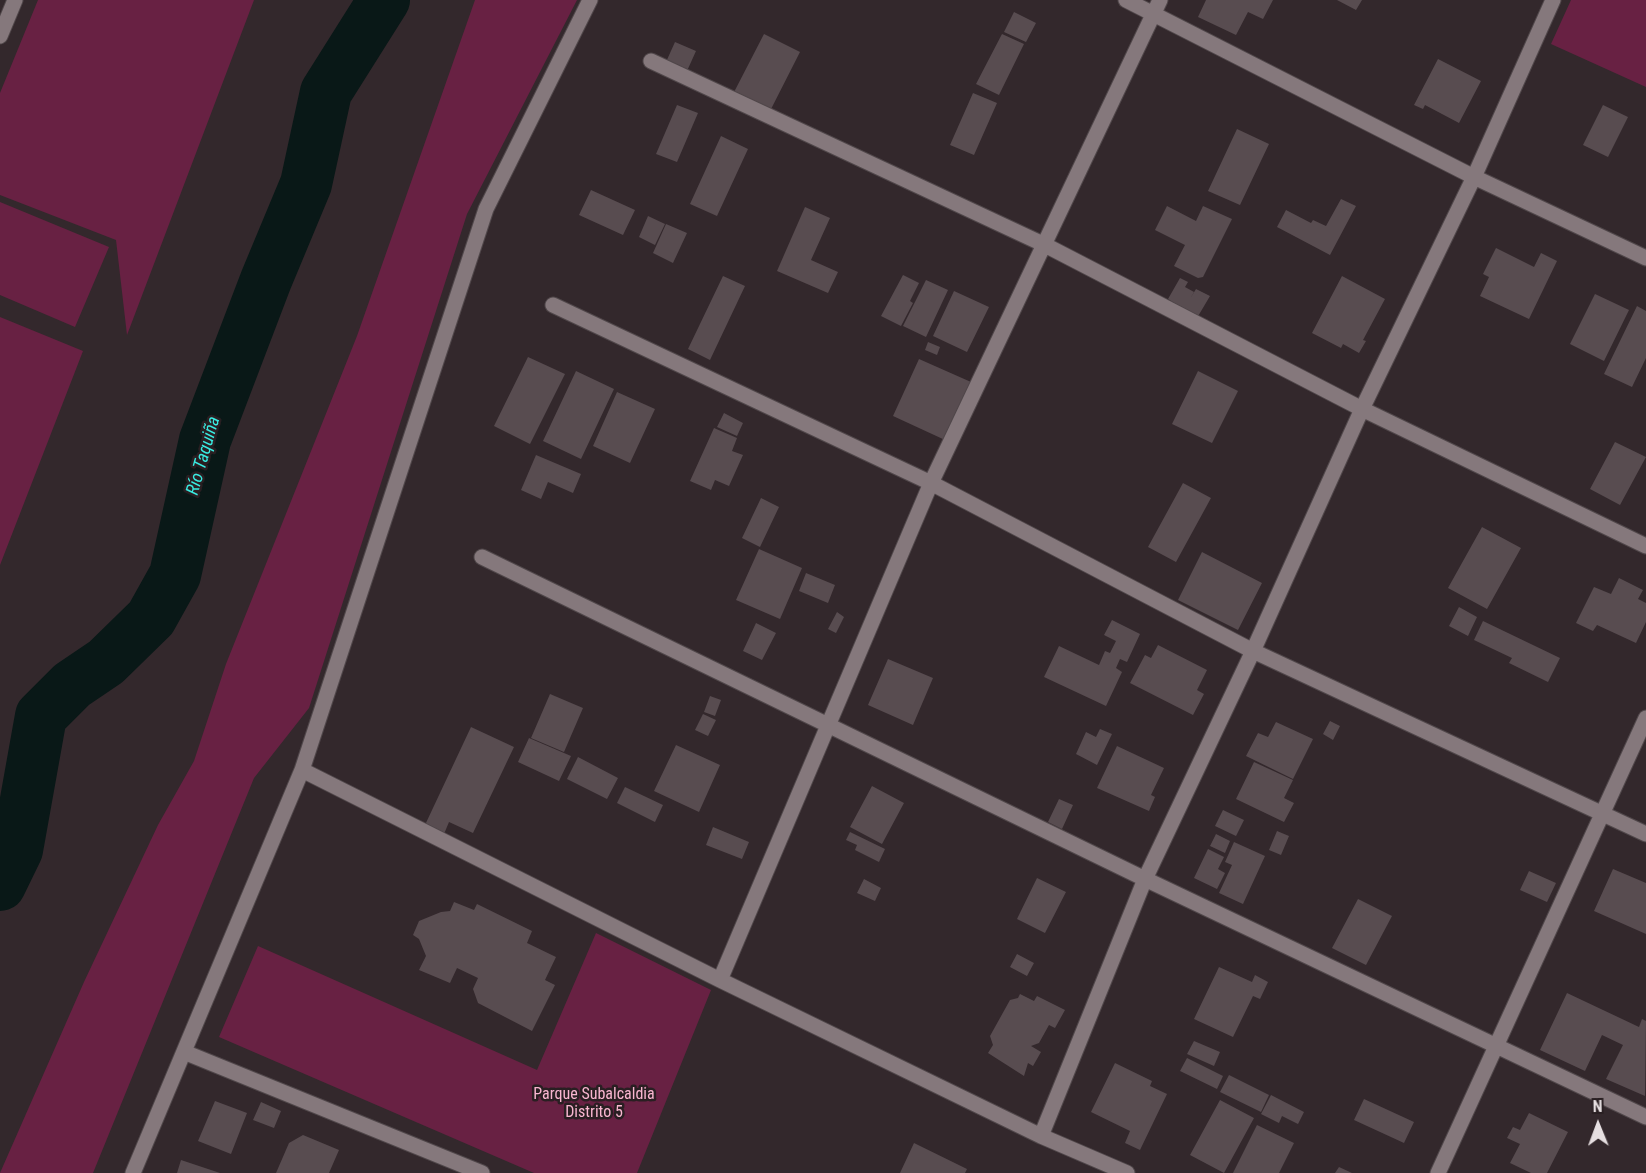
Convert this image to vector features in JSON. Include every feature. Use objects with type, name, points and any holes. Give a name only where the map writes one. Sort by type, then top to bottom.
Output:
[{"type":"street","points":[[0,36],[15,0]]},
{"type":"street","points":[[133,1173],[302,770],[486,209],[590,0]]},
{"type":"street","points":[[1126,0],[1157,6],[1474,177],[1646,258]]},
{"type":"street","points":[[1041,1136],[1145,879],[1253,651],[1362,409],[1474,177],[1552,0]]},
{"type":"street","points":[[720,980],[930,483],[1157,6]]},
{"type":"street","points":[[651,61],[1045,245],[1362,409],[1646,546]]},
{"type":"street","points":[[553,305],[930,483],[1253,651],[1646,834]]},
{"type":"street","points":[[482,557],[1145,879],[1646,1117]]},
{"type":"street","points":[[1438,1173],[1646,718]]},
{"type":"street","points":[[302,770],[720,980],[1041,1136],[1126,1173]]},
{"type":"street","points":[[184,1052],[482,1173]]},
{"type":"green space","points":[[38,0],[254,0],[127,335],[116,240],[0,195],[0,93]]},
{"type":"green space","points":[[475,0],[577,0],[467,214],[309,708],[254,778],[93,1173],[0,1173],[84,982],[158,825],[194,761],[226,664],[357,336]]},
{"type":"green space","points":[[1571,0],[1646,0],[1646,87],[1551,44]]},
{"type":"green space","points":[[0,202],[109,247],[75,327],[0,295]]},
{"type":"green space","points":[[0,317],[83,351],[0,565]]},
{"type":"green space","name":"Parque Subalcaldia Distrito 5","points":[[596,933],[711,990],[637,1173],[534,1173],[219,1037],[258,946],[537,1070]]},
{"type":"building","points":[[1206,0],[1273,0],[1263,19],[1248,12],[1236,35],[1198,17]]},
{"type":"building","points":[[1337,0],[1362,0],[1356,10]]},
{"type":"building","points":[[1014,12],[1036,23],[1026,42],[1004,32]]},
{"type":"building","points":[[764,34],[800,52],[768,115],[732,96]]},
{"type":"building","points":[[1002,34],[1024,44],[999,95],[976,84]]},
{"type":"building","points":[[675,42],[696,51],[687,71],[666,62]]},
{"type":"building","points":[[1438,59],[1481,81],[1459,123],[1425,105],[1423,109],[1414,105]]},
{"type":"building","points":[[973,93],[997,103],[974,155],[950,145]]},
{"type":"building","points":[[677,105],[698,113],[677,162],[656,154]]},
{"type":"building","points":[[1603,105],[1628,117],[1608,157],[1583,145]]},
{"type":"building","points":[[1237,129],[1269,144],[1240,205],[1208,191]]},
{"type":"building","points":[[721,136],[748,149],[717,216],[690,204]]},
{"type":"building","points":[[591,190],[635,210],[623,235],[579,215]]},
{"type":"building","points":[[1341,199],[1356,206],[1330,255],[1277,227],[1286,210],[1311,223],[1313,220],[1326,226]]},
{"type":"building","points":[[1167,206],[1196,221],[1203,206],[1232,219],[1203,277],[1198,278],[1174,266],[1185,245],[1155,230]]},
{"type":"building","points":[[805,207],[830,218],[811,260],[838,272],[828,293],[777,271]]},
{"type":"building","points":[[648,216],[665,224],[655,245],[639,237]]},
{"type":"building","points":[[666,224],[687,233],[673,263],[653,253]]},
{"type":"building","points":[[1496,248],[1534,267],[1541,253],[1557,261],[1529,319],[1480,296],[1489,277],[1483,274]]},
{"type":"building","points":[[903,275],[919,283],[910,301],[913,303],[901,326],[881,316]]},
{"type":"building","points":[[723,276],[745,286],[710,360],[688,349]]},
{"type":"building","points":[[1342,276],[1385,299],[1363,340],[1366,341],[1359,353],[1343,344],[1341,348],[1312,333]]},
{"type":"building","points":[[1180,278],[1188,282],[1185,287],[1194,292],[1190,299],[1196,289],[1210,296],[1197,318],[1168,299]]},
{"type":"building","points":[[926,280],[948,290],[926,337],[903,326]]},
{"type":"building","points":[[954,291],[989,307],[967,352],[933,336]]},
{"type":"building","points":[[1595,294],[1629,310],[1604,361],[1570,344]]},
{"type":"building","points":[[1637,306],[1646,311],[1646,358],[1632,387],[1604,374]]},
{"type":"building","points":[[928,342],[940,347],[937,355],[925,350]]},
{"type":"building","points":[[528,357],[565,374],[530,444],[494,426]]},
{"type":"building","points":[[919,359],[971,382],[945,440],[893,416]]},
{"type":"building","points":[[576,371],[614,389],[581,459],[543,441]]},
{"type":"building","points":[[1198,371],[1238,391],[1212,443],[1172,424]]},
{"type":"building","points":[[617,392],[655,409],[630,463],[593,446]]},
{"type":"building","points":[[724,413],[743,423],[737,436],[717,427]]},
{"type":"building","points":[[714,428],[737,438],[732,451],[743,455],[729,486],[715,480],[711,490],[690,481]]},
{"type":"building","points":[[1615,442],[1646,457],[1620,505],[1590,489]]},
{"type":"building","points":[[536,455],[581,474],[573,493],[548,482],[541,499],[521,490]]},
{"type":"building","points":[[1183,483],[1211,498],[1176,562],[1148,547]]},
{"type":"building","points":[[761,498],[779,507],[760,547],[742,538]]},
{"type":"building","points":[[1482,527],[1521,548],[1487,609],[1448,588]]},
{"type":"building","points":[[759,549],[802,568],[780,619],[736,600]]},
{"type":"building","points":[[1202,552],[1262,583],[1238,630],[1178,600]]},
{"type":"building","points":[[806,573],[835,585],[828,603],[799,591]]},
{"type":"building","points":[[1619,578],[1643,590],[1638,599],[1646,603],[1646,622],[1636,643],[1597,625],[1593,631],[1576,623],[1594,587],[1611,594]]},
{"type":"building","points":[[1459,607],[1477,617],[1468,636],[1449,626]]},
{"type":"building","points":[[837,612],[844,617],[836,633],[828,629]]},
{"type":"building","points":[[1112,620],[1140,634],[1127,662],[1120,659],[1116,668],[1122,672],[1106,706],[1044,677],[1059,646],[1099,665],[1105,651],[1110,653],[1116,641],[1104,635]]},
{"type":"building","points":[[1483,621],[1560,658],[1548,682],[1509,663],[1512,658],[1474,640]]},
{"type":"building","points":[[756,623],[776,633],[762,660],[743,651]]},
{"type":"building","points":[[1158,645],[1207,670],[1197,690],[1204,694],[1193,715],[1130,683],[1145,655],[1151,658]]},
{"type":"building","points":[[888,659],[933,678],[913,725],[868,705]]},
{"type":"building","points":[[550,694],[583,708],[564,752],[531,738]]},
{"type":"building","points":[[710,696],[721,700],[715,716],[704,712]]},
{"type":"building","points":[[703,714],[716,720],[708,736],[695,730]]},
{"type":"building","points":[[1330,721],[1340,726],[1333,740],[1323,734]]},
{"type":"building","points":[[1276,722],[1313,739],[1293,779],[1246,756],[1258,733],[1268,737]]},
{"type":"building","points":[[471,727],[514,747],[473,833],[449,822],[444,834],[425,825]]},
{"type":"building","points":[[1100,729],[1112,734],[1097,765],[1076,754],[1086,732],[1096,737]]},
{"type":"building","points":[[529,738],[571,756],[559,781],[518,762]]},
{"type":"building","points":[[676,745],[720,765],[699,812],[654,791]]},
{"type":"building","points":[[1117,746],[1164,768],[1151,795],[1155,797],[1149,811],[1097,788]]},
{"type":"building","points":[[578,757],[618,778],[607,799],[567,779]]},
{"type":"building","points":[[1254,762],[1293,780],[1284,798],[1294,803],[1284,822],[1236,799]]},
{"type":"building","points":[[872,786],[904,803],[882,844],[850,827]]},
{"type":"building","points":[[625,787],[663,805],[655,822],[617,803]]},
{"type":"building","points":[[1059,799],[1073,805],[1062,829],[1048,822]]},
{"type":"building","points":[[1223,810],[1244,820],[1236,836],[1215,826]]},
{"type":"building","points":[[713,827],[749,842],[742,859],[706,845]]},
{"type":"building","points":[[1277,831],[1289,836],[1281,855],[1269,850]]},
{"type":"building","points":[[850,832],[885,849],[879,862],[855,850],[857,845],[846,840]]},
{"type":"building","points":[[1216,834],[1230,841],[1225,853],[1210,846]]},
{"type":"building","points":[[1234,842],[1265,856],[1243,904],[1219,893],[1232,865],[1225,862]]},
{"type":"building","points":[[1208,849],[1224,857],[1218,869],[1225,873],[1217,889],[1194,878]]},
{"type":"building","points":[[1613,869],[1646,883],[1646,934],[1594,911]]},
{"type":"building","points":[[1529,871],[1556,883],[1547,902],[1520,890]]},
{"type":"building","points":[[1037,878],[1066,892],[1045,933],[1017,919]]},
{"type":"building","points":[[864,879],[881,888],[875,901],[857,893]]},
{"type":"building","points":[[1358,899],[1392,916],[1366,965],[1332,948]]},
{"type":"building","points":[[454,902],[474,910],[477,904],[532,931],[527,943],[556,957],[545,980],[555,985],[532,1031],[478,1003],[473,989],[478,978],[457,968],[450,983],[419,970],[426,956],[419,939],[413,935],[419,921],[441,912],[450,911]]},
{"type":"building","points":[[1017,954],[1034,963],[1027,976],[1010,967]]},
{"type":"building","points":[[1219,967],[1252,982],[1255,975],[1268,982],[1260,999],[1253,996],[1233,1037],[1194,1019]]},
{"type":"building","points":[[1567,993],[1639,1027],[1642,1019],[1646,1021],[1645,1096],[1606,1079],[1623,1045],[1602,1035],[1585,1071],[1540,1050]]},
{"type":"building","points":[[1020,994],[1034,1001],[1037,996],[1065,1010],[1055,1028],[1049,1025],[1039,1043],[1031,1046],[1041,1052],[1033,1066],[1028,1063],[1024,1076],[988,1053],[993,1045],[990,1036],[1010,1000],[1018,998]]},
{"type":"building","points":[[1194,1041],[1220,1052],[1214,1066],[1187,1054]]},
{"type":"building","points":[[1187,1058],[1223,1076],[1217,1089],[1180,1071]]},
{"type":"building","points":[[1115,1063],[1152,1081],[1150,1086],[1167,1094],[1140,1150],[1125,1143],[1130,1131],[1091,1112]]},
{"type":"building","points":[[1229,1075],[1269,1095],[1261,1112],[1220,1092]]},
{"type":"building","points":[[1271,1095],[1304,1112],[1298,1124],[1282,1116],[1279,1123],[1261,1114]]},
{"type":"building","points":[[1364,1099],[1414,1122],[1404,1143],[1354,1120]]},
{"type":"building","points":[[1220,1100],[1254,1118],[1224,1173],[1190,1155]]},
{"type":"building","points":[[215,1101],[247,1113],[231,1154],[198,1141]]},
{"type":"building","points":[[261,1102],[281,1111],[274,1128],[253,1120]]},
{"type":"building","points":[[1529,1113],[1568,1132],[1547,1173],[1531,1173],[1510,1163],[1520,1144],[1507,1138],[1513,1127],[1520,1130]]},
{"type":"building","points":[[1257,1125],[1294,1143],[1279,1173],[1233,1173]]},
{"type":"building","points":[[303,1135],[339,1150],[329,1173],[276,1173],[289,1143]]},
{"type":"building","points":[[914,1143],[967,1169],[965,1173],[900,1173]]},
{"type":"building","points":[[181,1160],[220,1173],[177,1173]]},
{"type":"building","points":[[1339,1167],[1352,1173],[1335,1173]]},
{"type":"waterway","name":"Río Taquiña","points":[[0,885],[17,850],[41,716],[72,685],[106,662],[151,618],[175,575],[205,440],[266,280],[306,184],[326,92],[384,0]]}]
